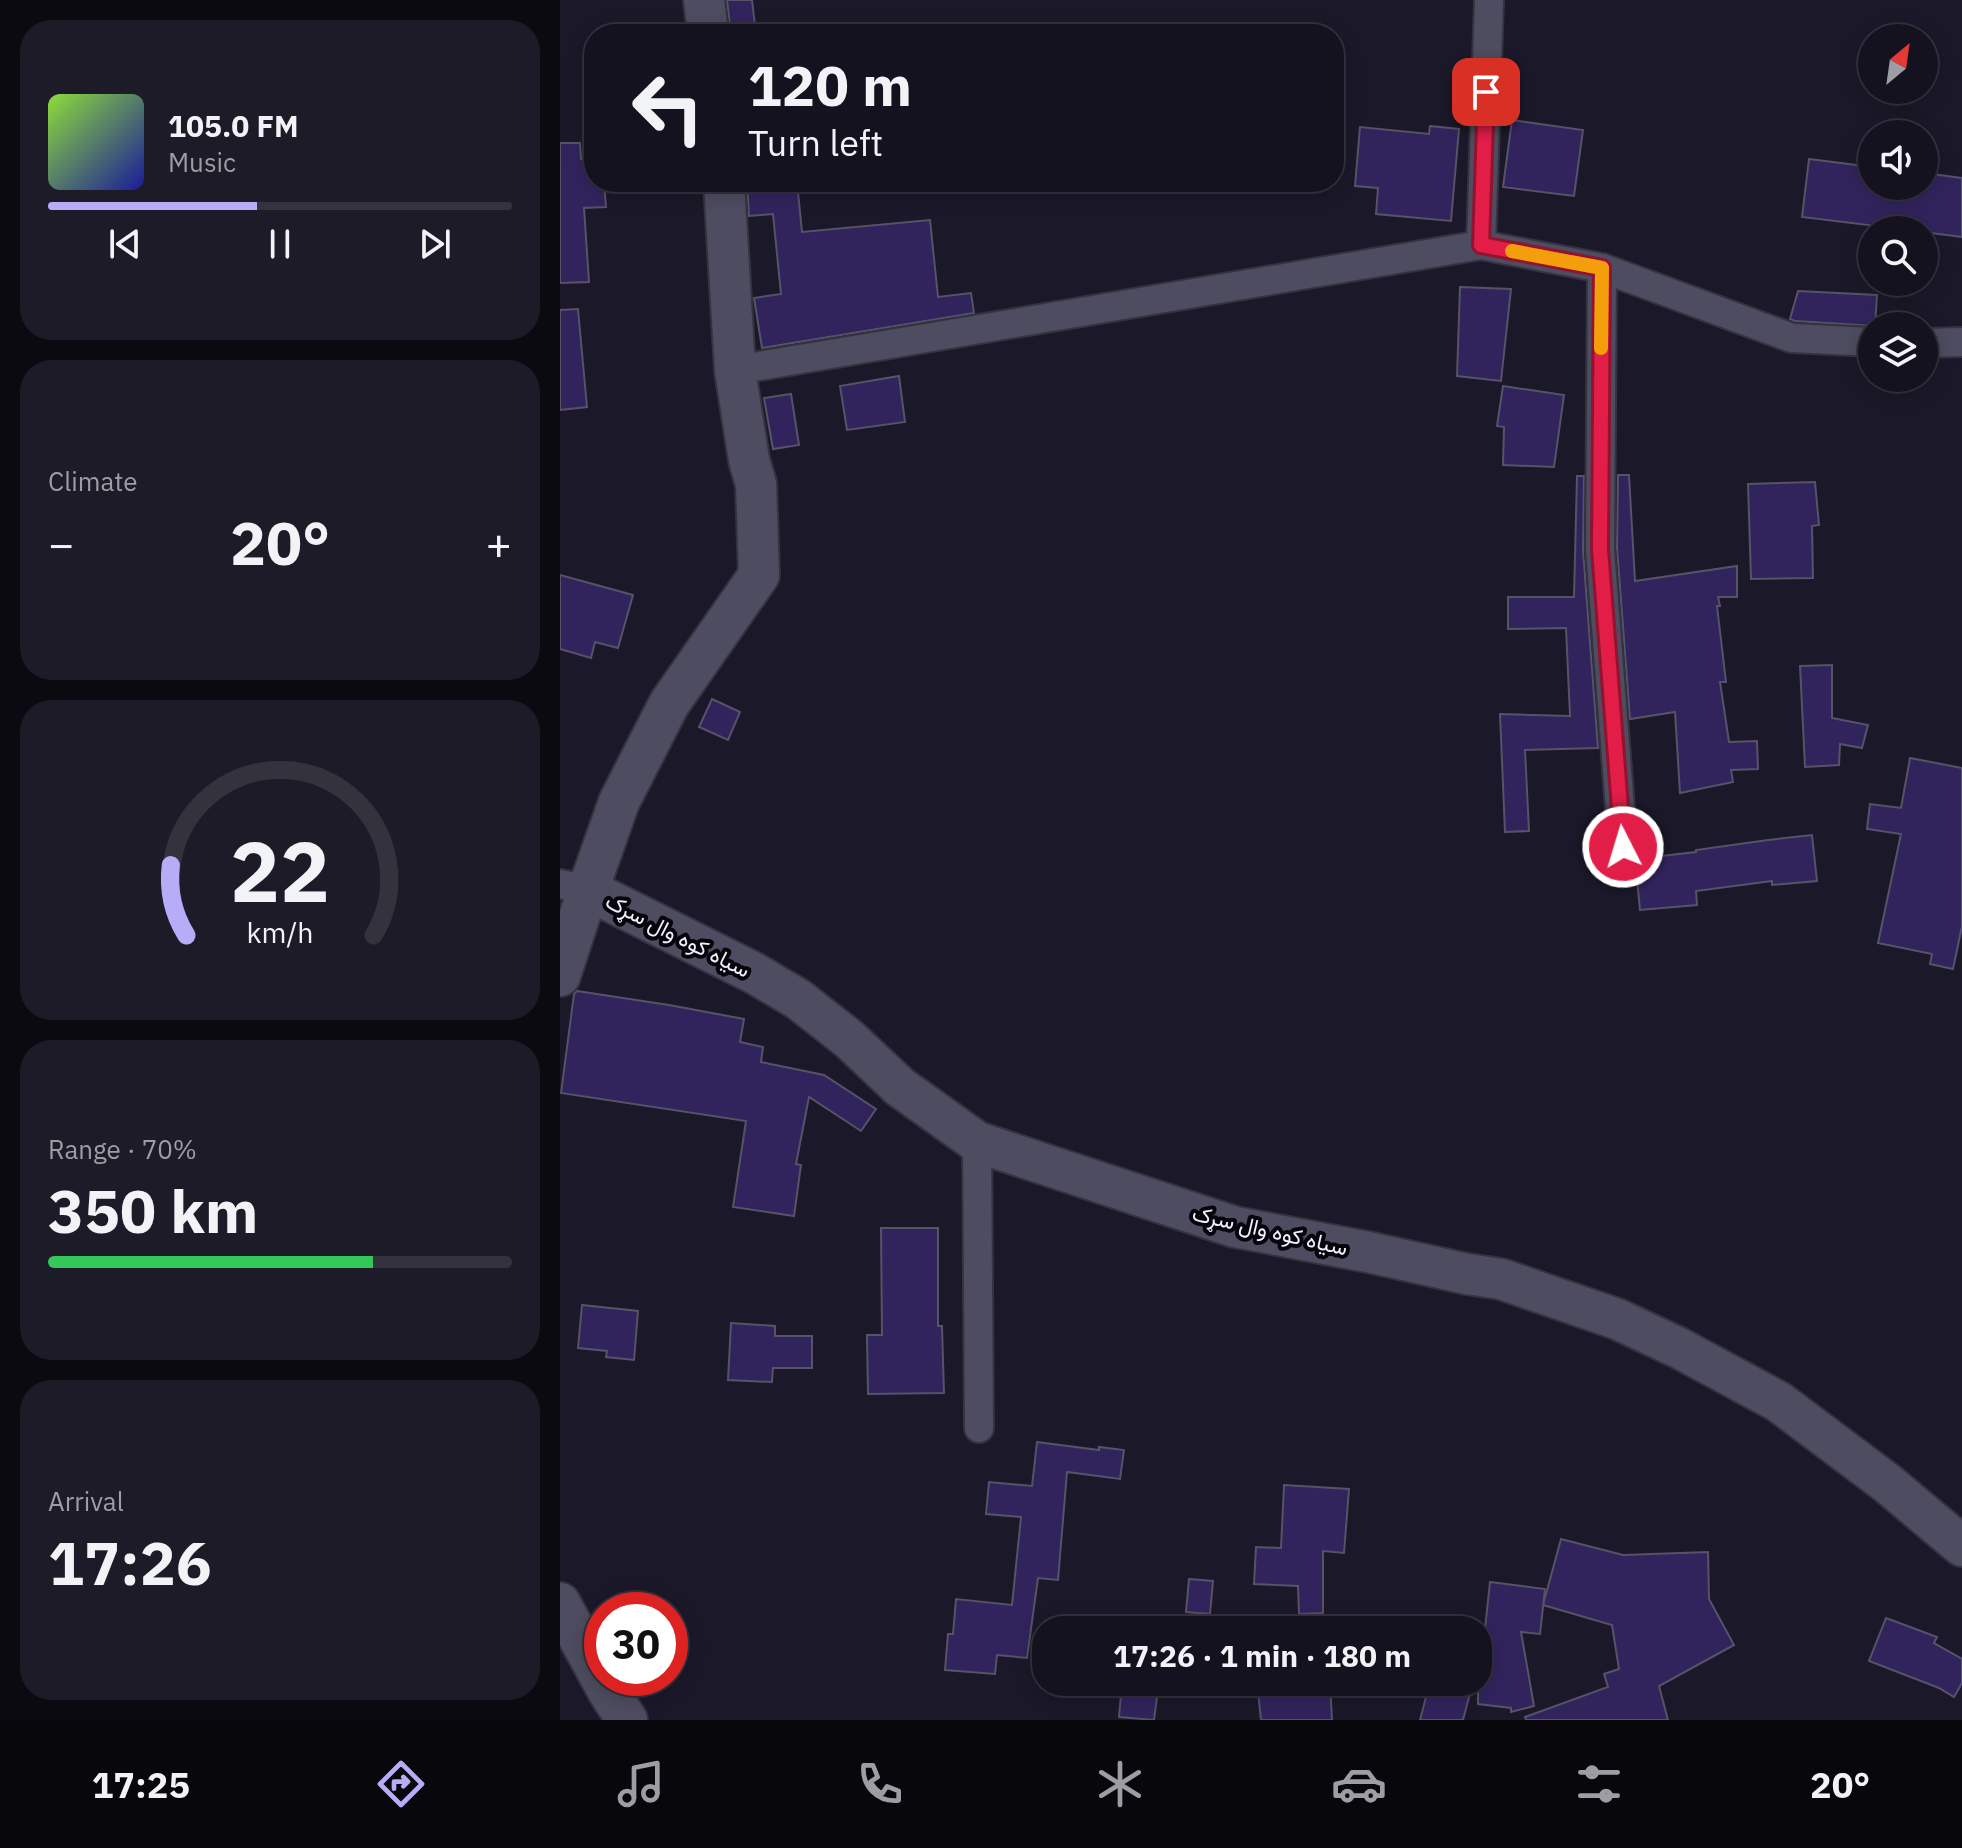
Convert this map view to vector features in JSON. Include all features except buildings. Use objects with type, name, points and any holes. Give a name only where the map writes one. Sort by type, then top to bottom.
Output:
[{"type":"street","points":[[704,0],[707,24]]},
{"type":"street","points":[[1481,245],[1489,0]]},
{"type":"street","points":[[560,976],[574,887],[669,704],[759,575],[756,484],[749,460],[735,370],[725,192]]},
{"type":"street","points":[[735,370],[1481,245],[1602,268],[1792,338],[1858,341]]},
{"type":"street","points":[[1602,268],[1600,549],[1623,847]]},
{"type":"street","points":[[1938,343],[1962,342]]},
{"type":"street","name":"سیاه کوه وال سړک","points":[[574,887],[754,973],[798,999],[849,1039],[900,1087],[977,1142],[1235,1227],[1501,1279],[1617,1319],[1679,1348],[1779,1402],[1887,1483],[1962,1546]]},
{"type":"street","points":[[977,1142],[979,1428]]},
{"type":"street","points":[[560,1603],[627,1720]]},
{"type":"slow traffic","points":[[1512,251],[1602,268],[1601,348]]},
{"type":"route","points":[[1486,92],[1481,245],[1602,268],[1600,549],[1623,847]]}]
